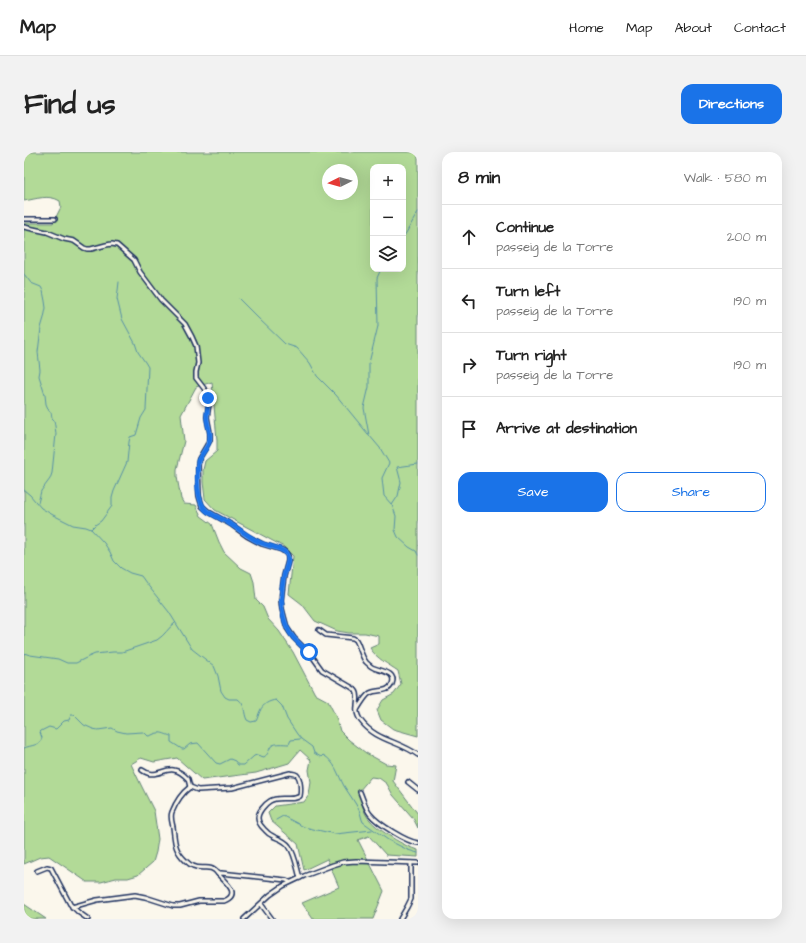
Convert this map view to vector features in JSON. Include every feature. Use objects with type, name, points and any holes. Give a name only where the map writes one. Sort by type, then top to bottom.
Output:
[{"type":"street","points":[[24,219],[55,219]]},
{"type":"street","points":[[24,228],[47,232],[67,240],[74,241],[87,249],[106,244],[118,245],[134,260],[140,272],[161,300],[187,327],[196,346],[198,362],[196,378],[206,391],[209,404],[207,417],[210,440],[198,461],[199,496],[202,506],[247,536],[262,544],[282,550],[286,553],[288,556],[288,561],[284,576],[281,600],[287,628],[290,634],[309,652],[322,670],[356,690],[358,696],[358,714],[367,728],[376,735],[418,755]]},
{"type":"street","points":[[319,630],[326,635],[353,638],[356,640],[362,656],[367,664],[374,668],[388,672],[392,676],[393,681],[390,688],[368,694],[357,710]]},
{"type":"street","points":[[142,770],[148,773],[157,774],[168,770],[176,770],[188,779],[190,786],[198,790],[232,788],[290,773],[298,776],[300,782],[300,796],[297,798],[277,798],[270,801],[261,810],[258,819],[260,824],[271,836],[280,838],[289,845],[300,878]]},
{"type":"street","points":[[408,782],[418,790]]},
{"type":"street","points":[[72,907],[97,900],[135,895],[173,906],[180,906],[199,901],[228,900],[232,891],[218,874],[211,868],[192,866],[179,854],[176,847],[171,817],[172,812],[182,794],[190,786]]},
{"type":"street","points":[[360,792],[373,817],[393,832],[411,842],[418,843]]},
{"type":"street","points":[[244,919],[278,889],[290,882],[333,865],[363,860],[418,863]]},
{"type":"street","points":[[400,919],[410,899],[411,863]]},
{"type":"street","points":[[37,871],[47,867],[51,868],[72,907],[88,919]]},
{"type":"street","points":[[218,874],[221,873],[286,880],[290,882]]},
{"type":"street","points":[[261,904],[272,919]]},
{"type":"green space","points":[[24,152],[418,152],[418,736],[393,729],[381,720],[377,710],[383,700],[394,694],[401,684],[398,671],[379,658],[370,648],[379,644],[379,636],[365,633],[337,631],[315,621],[302,604],[289,594],[293,556],[284,547],[215,510],[205,499],[203,470],[205,461],[217,451],[212,382],[196,387],[181,415],[184,441],[177,469],[181,499],[184,504],[196,505],[201,516],[212,524],[224,552],[241,568],[251,573],[254,582],[256,600],[263,607],[268,619],[279,631],[293,652],[315,694],[328,701],[336,717],[340,731],[366,753],[386,764],[396,765],[393,781],[418,814],[418,828],[413,818],[393,795],[387,784],[379,778],[371,777],[359,791],[366,814],[374,824],[399,842],[418,850],[418,857],[386,855],[369,836],[358,840],[384,891],[373,919],[313,919],[302,903],[339,887],[327,859],[304,870],[298,844],[271,821],[268,813],[275,806],[304,802],[309,795],[311,782],[309,770],[311,760],[300,750],[289,763],[256,773],[202,780],[177,758],[154,762],[141,758],[131,764],[154,811],[158,839],[153,862],[138,875],[101,882],[87,882],[49,856],[40,857],[24,864],[24,223],[53,223],[61,207],[60,201],[56,199],[42,198],[24,201]]},
{"type":"green space","points":[[24,904],[46,919],[24,919]]},
{"type":"waterway","points":[[404,236],[418,212]]},
{"type":"waterway","points":[[380,272],[377,278],[378,326],[369,363],[369,387],[364,408],[369,435],[380,448],[389,463],[382,478],[384,496],[392,505],[396,516],[395,530],[398,537],[416,551],[418,555]]},
{"type":"waterway","points":[[24,274],[31,283],[41,287],[43,291],[46,308],[41,328],[38,352],[40,370],[39,376],[45,395],[46,404],[54,420],[56,434],[52,473],[50,479],[41,491],[38,503]]},
{"type":"waterway","points":[[91,529],[101,521],[112,506],[114,491],[127,462],[130,437],[136,435],[141,418],[146,410],[148,367],[138,352],[135,343],[122,319],[117,299],[119,282]]},
{"type":"waterway","points":[[239,299],[285,344],[297,348],[310,363],[317,376],[336,395],[368,434]]},
{"type":"waterway","points":[[392,505],[398,496],[401,482],[397,467],[418,464]]},
{"type":"waterway","points":[[24,490],[41,508],[53,515],[73,525],[91,529],[104,543],[114,561],[121,568],[130,573],[141,576],[169,612],[192,649],[214,666],[221,691],[225,697],[229,699],[238,699],[241,701],[247,720],[251,722],[256,721],[263,706],[276,700],[282,706],[287,719],[301,739],[312,747],[314,753],[321,757],[323,755],[327,758],[336,769],[344,786],[359,810],[363,822],[388,840],[408,850],[418,853]]},
{"type":"waterway","points":[[24,653],[58,659],[67,663],[76,663],[95,654],[122,652],[157,640],[175,623]]},
{"type":"waterway","points":[[24,748],[39,743],[42,738],[41,731],[49,727],[56,729],[64,721],[69,720],[71,715],[74,715],[84,725],[93,729],[98,730],[112,728],[126,733],[143,732],[148,736],[157,733],[171,736],[171,742],[182,749],[190,744],[198,743],[216,763],[220,764],[230,759],[235,761],[238,765],[244,765],[254,756],[257,755],[264,757],[273,745],[289,744],[291,740],[300,739]]},
{"type":"waterway","points":[[276,820],[283,816],[304,827],[335,834],[372,830]]},
{"type":"route","points":[[208,398],[209,404],[207,422],[210,440],[198,461],[199,492],[202,506],[247,536],[262,544],[282,550],[286,553],[288,556],[288,561],[284,572],[281,600],[283,614],[290,634],[309,652]]}]
